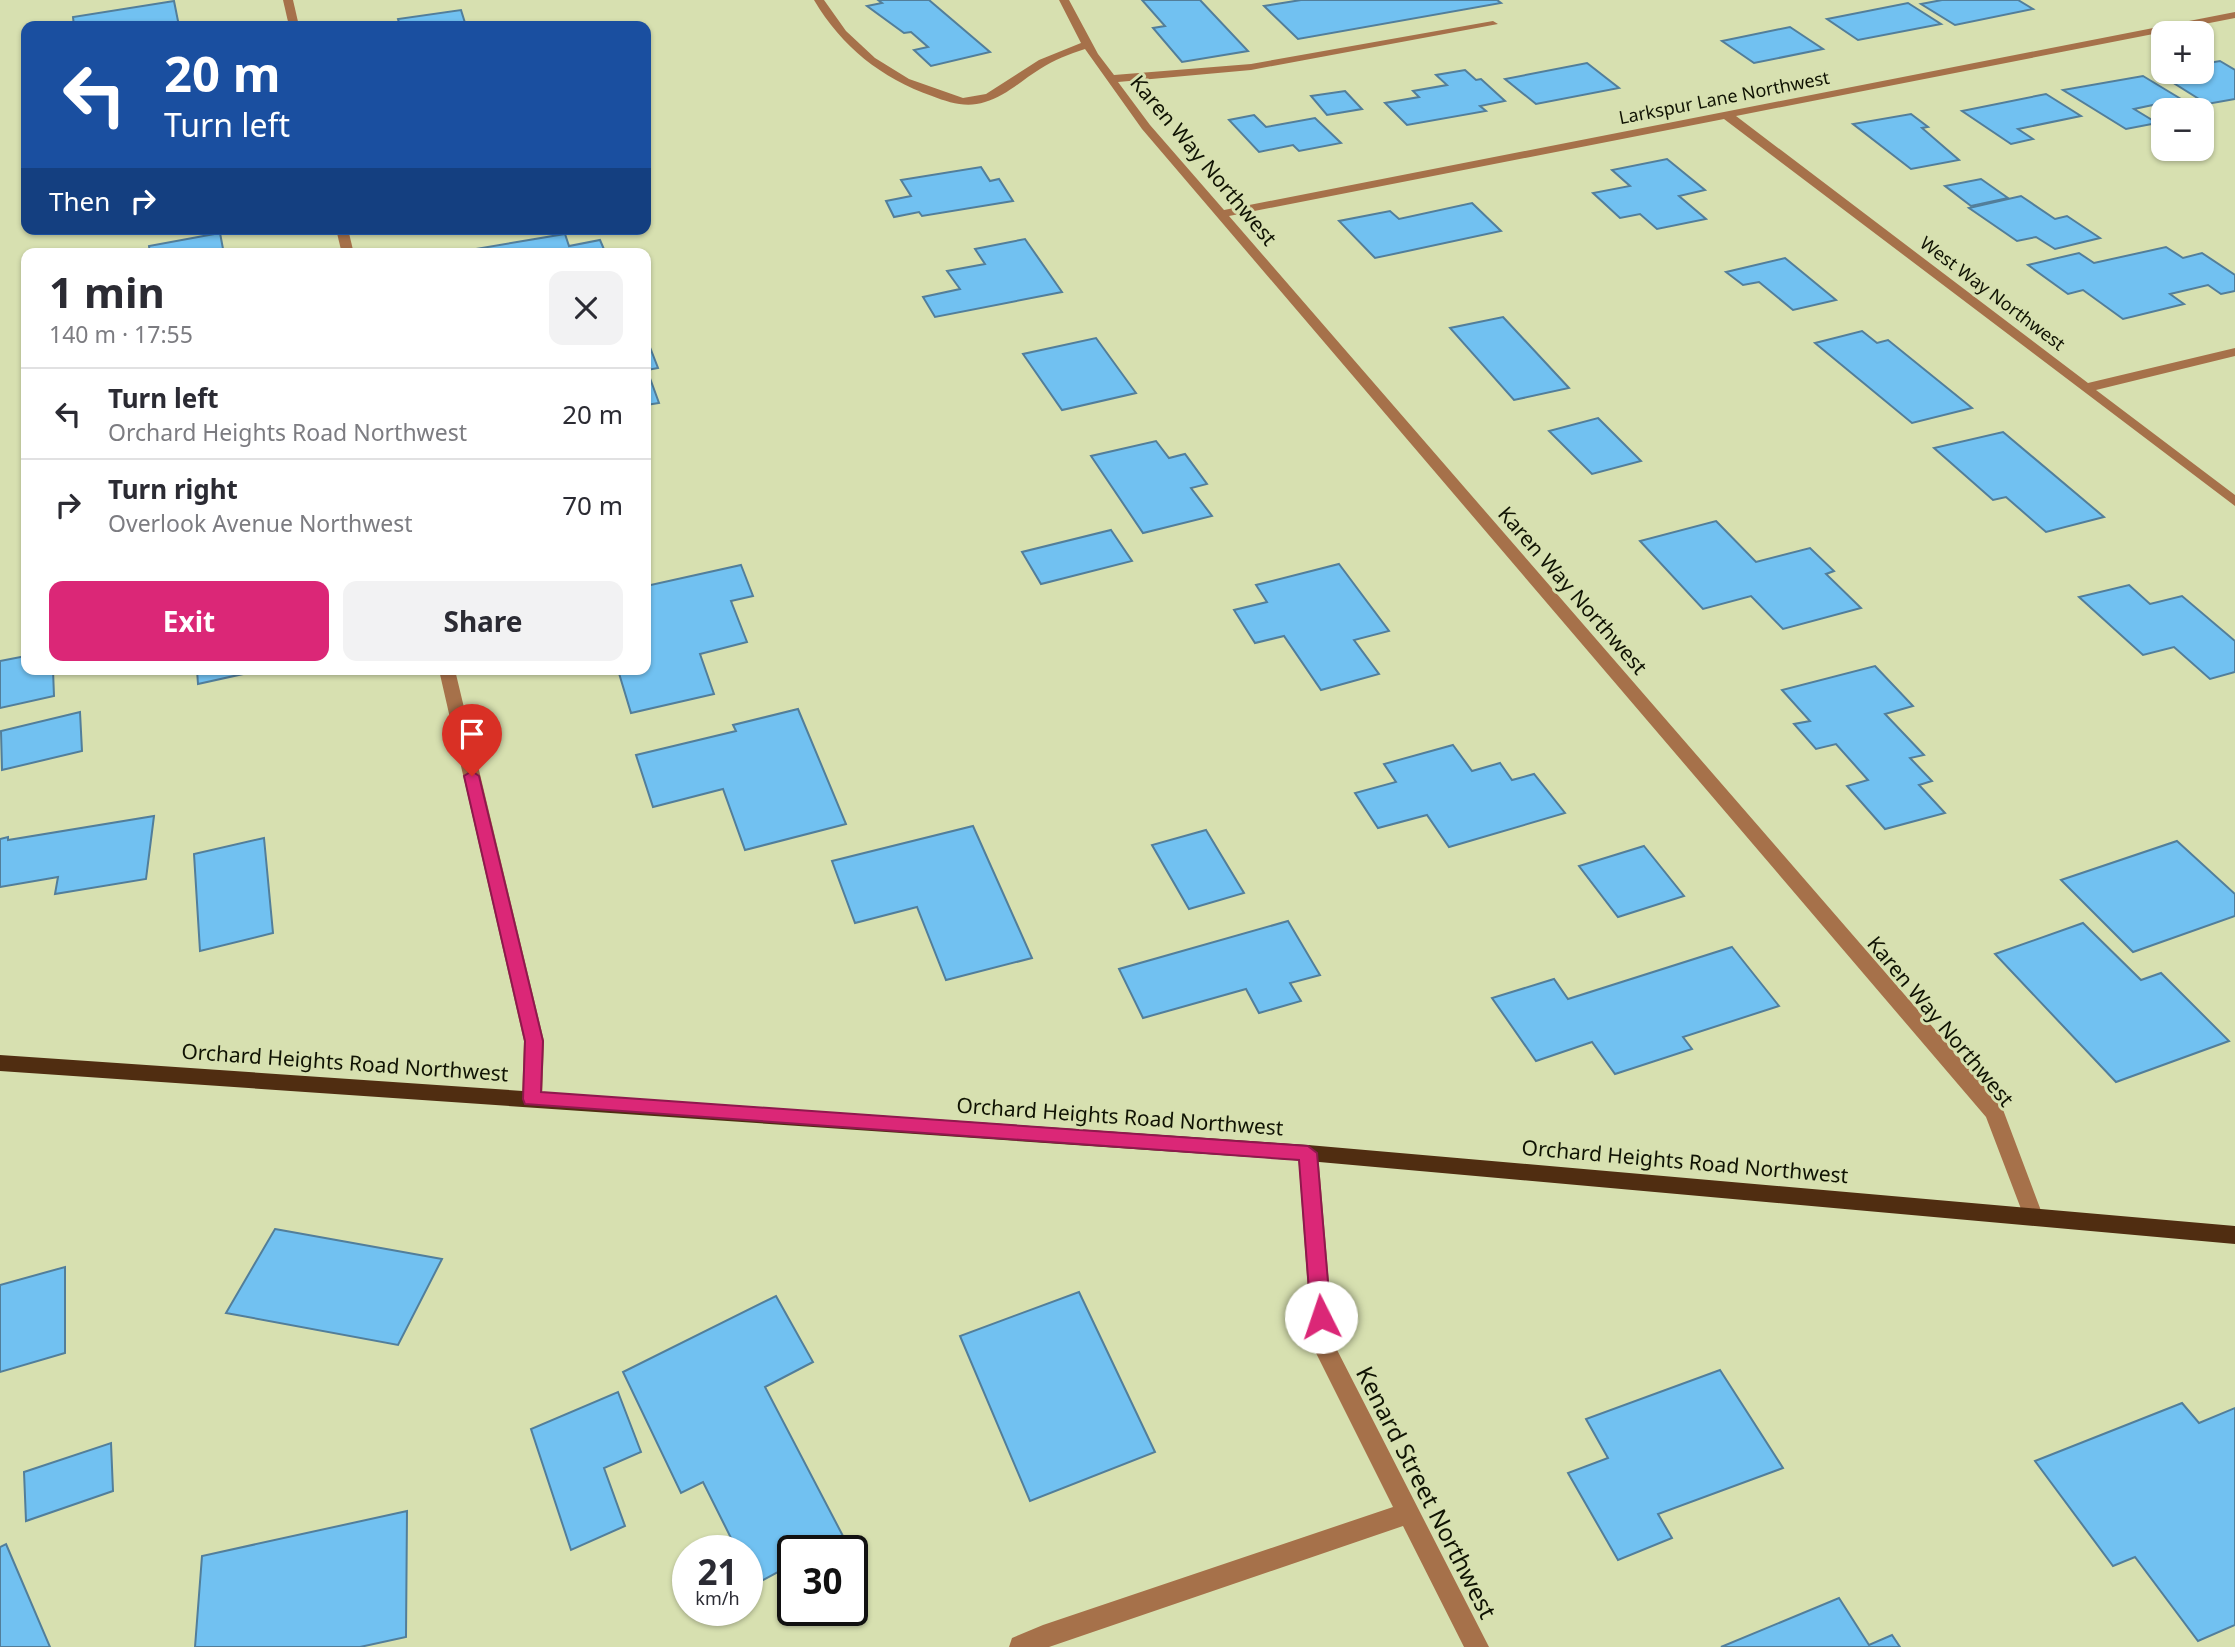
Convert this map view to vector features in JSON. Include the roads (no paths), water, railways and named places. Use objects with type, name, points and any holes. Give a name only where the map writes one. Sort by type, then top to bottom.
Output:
[{"type":"main road","name":"Orchard Heights Road Northwest","points":[[0,1063],[1308,1153],[2235,1235]]},
{"type":"street","points":[[288,0],[293,21]]},
{"type":"street","points":[[819,0],[827,15],[852,44],[881,69],[916,89],[964,103],[982,100],[1003,90],[1058,53],[1087,45]]},
{"type":"street","name":"Karen Way Northwest","points":[[1063,0],[1087,45],[1146,127],[1995,1112],[2033,1216]]},
{"type":"street","name":"Larkspur Lane Northwest","points":[[1220,214],[2235,15]]},
{"type":"street","points":[[1110,79],[1251,67],[1493,24]]},
{"type":"street","name":"West Way Northwest","points":[[1727,115],[2235,502]]},
{"type":"street","points":[[2086,388],[2235,352]]},
{"type":"street","points":[[448,675],[534,1041],[532,1099]]},
{"type":"street","name":"Kenard Street Northwest","points":[[1308,1153],[1323,1345],[1476,1647]]},
{"type":"street","points":[[1021,1647],[1218,1575],[1409,1513]]}]
